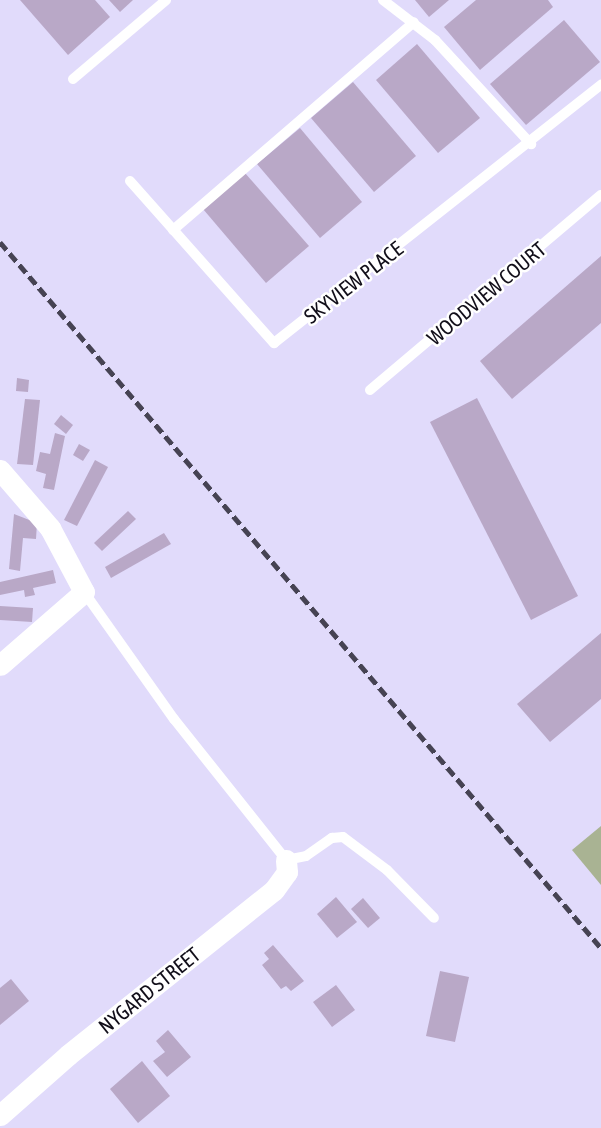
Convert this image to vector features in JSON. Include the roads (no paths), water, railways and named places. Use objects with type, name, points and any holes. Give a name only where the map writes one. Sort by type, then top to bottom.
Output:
[{"type":"street","points":[[0,665],[84,592],[50,528],[2,476]]},
{"type":"street","name":"NYGARD STREET","points":[[0,1115],[274,890],[287,872],[286,860]]},
{"type":"street","points":[[0,1123],[5,1128]]},
{"type":"lane","points":[[73,79],[166,0]]},
{"type":"lane","points":[[383,0],[414,22],[531,144]]},
{"type":"lane","points":[[173,230],[414,22]]},
{"type":"lane","name":"SKYVIEW PLACE","points":[[130,181],[274,343],[531,144],[601,85]]},
{"type":"lane","name":"WOODVIEW COURT","points":[[370,390],[601,195]]},
{"type":"lane","points":[[84,592],[174,719],[286,860],[306,856],[332,838],[343,837],[387,870],[434,918]]},
{"type":"railway","points":[[0,242],[601,948]]}]
